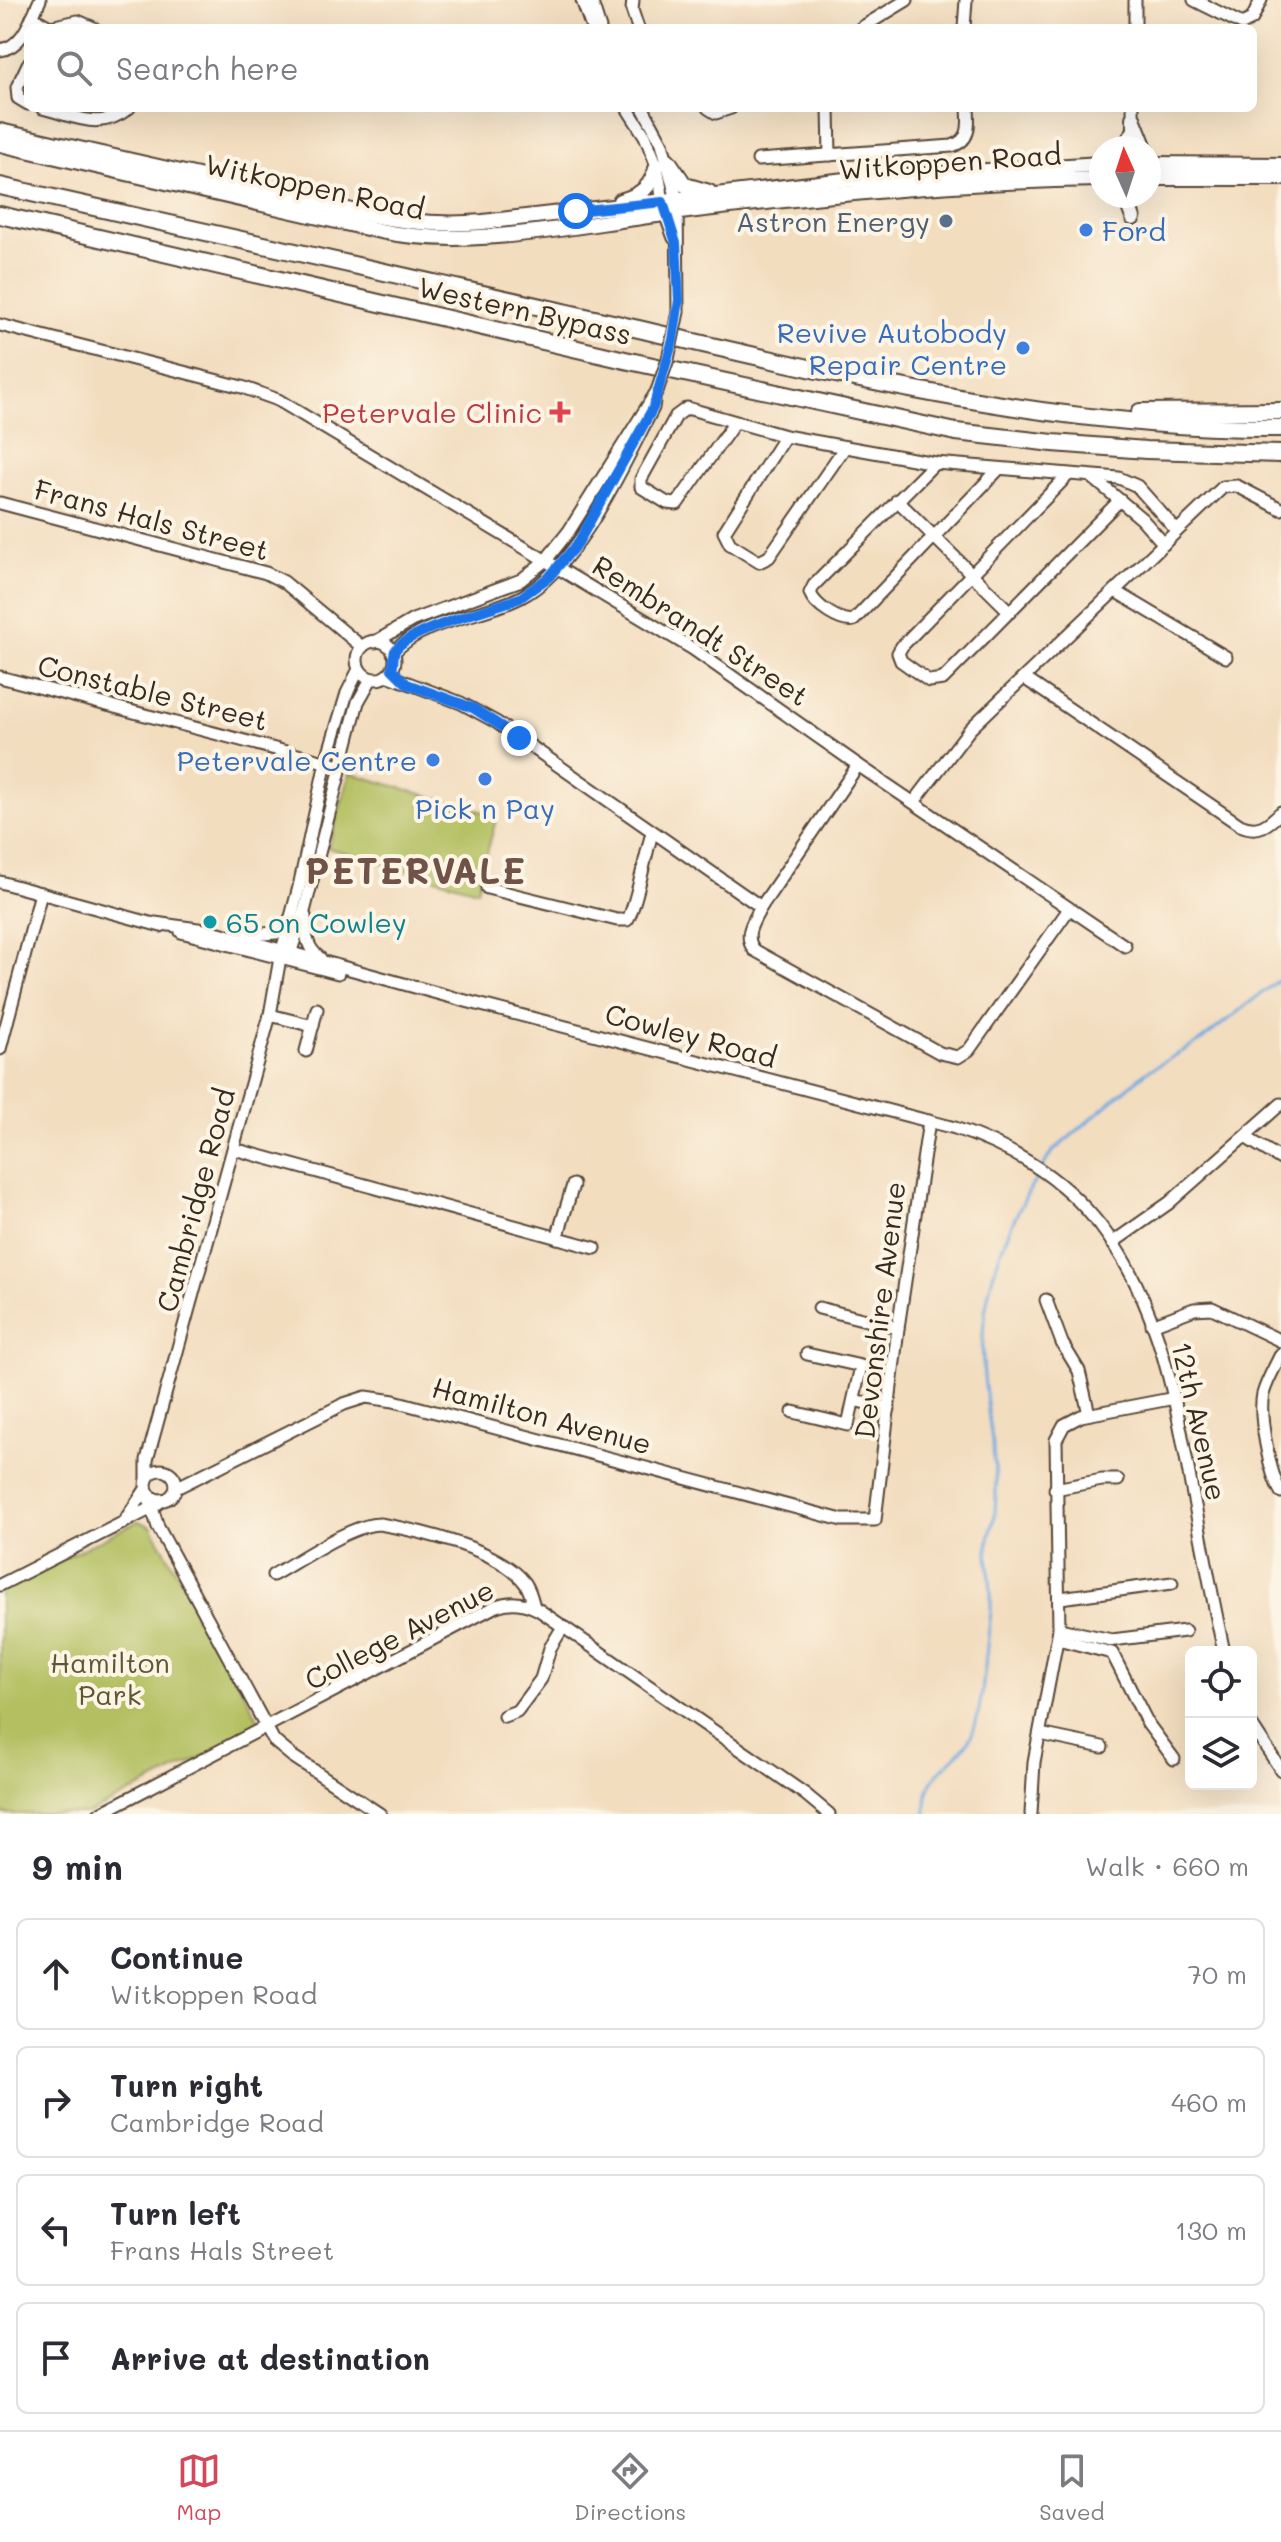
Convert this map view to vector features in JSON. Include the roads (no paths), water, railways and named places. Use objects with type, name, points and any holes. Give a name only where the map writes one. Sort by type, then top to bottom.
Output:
[{"type":"highway","name":"Western Bypass","points":[[0,186],[889,386],[1078,414],[1194,425],[1281,428]]},
{"type":"highway","name":"Western Bypass","points":[[0,215],[655,367],[956,432],[1130,449],[1281,454]]},
{"type":"highway","points":[[1078,414],[1281,411]]},
{"type":"main road","name":"Witkoppen Road","points":[[0,131],[403,221],[469,223],[576,211],[1089,180]]},
{"type":"main road","name":"Witkoppen Road","points":[[0,144],[403,235],[480,236],[671,207],[722,193],[845,180],[1089,164]]},
{"type":"main road","points":[[1161,159],[1188,170]]},
{"type":"main road","points":[[576,211],[641,193],[663,163],[687,186],[702,192],[722,193]]},
{"type":"main road","points":[[1161,176],[1188,170],[1281,165]]},
{"type":"main road","points":[[1161,166],[1281,178]]},
{"type":"main road","points":[[1161,182],[1188,170]]},
{"type":"street","points":[[29,24],[40,0]]},
{"type":"street","points":[[582,0],[591,24]]},
{"type":"street","points":[[591,0],[599,24]]},
{"type":"street","points":[[633,0],[632,10],[637,24]]},
{"type":"street","points":[[868,24],[907,0]]},
{"type":"street","points":[[964,24],[966,0]]},
{"type":"street","points":[[1135,0],[1135,24]]},
{"type":"street","points":[[1194,0],[1242,24],[1252,19],[1261,0]]},
{"type":"street","points":[[32,17],[45,24]]},
{"type":"street","points":[[64,24],[78,21],[85,24]]},
{"type":"street","points":[[0,50],[15,44],[24,35]]},
{"type":"street","points":[[24,75],[17,93],[24,102]]},
{"type":"street","points":[[59,112],[101,122],[113,120],[124,112]]},
{"type":"street","points":[[630,112],[663,163]]},
{"type":"street","points":[[390,672],[393,653],[422,632],[520,598],[559,568],[578,543],[653,408],[668,359],[678,312],[679,286],[676,243],[663,163],[654,125],[646,112]]},
{"type":"street","points":[[829,112],[830,155]]},
{"type":"street","points":[[758,160],[960,143],[968,131],[968,112]]},
{"type":"street","name":"Rembrandt Street","points":[[0,325],[242,387],[278,400],[693,649],[1125,946]]},
{"type":"street","points":[[390,672],[371,679],[359,669],[357,658],[362,647],[413,620],[514,584],[531,574],[569,531],[645,406],[656,394]]},
{"type":"street","points":[[735,422],[677,504],[667,503],[641,487],[641,479],[679,412],[693,409],[785,436],[935,463],[1119,478],[1137,486],[1177,531]]},
{"type":"street","points":[[785,436],[724,532],[730,544],[759,562],[769,557],[845,447]]},
{"type":"street","points":[[935,463],[814,585],[810,593],[813,600],[845,621],[854,620],[998,470]]},
{"type":"street","points":[[1069,474],[902,646],[898,653],[901,661],[929,681],[939,681],[1120,500]]},
{"type":"street","points":[[1092,476],[1142,519],[1164,544]]},
{"type":"street","points":[[914,802],[970,729],[1227,485],[1237,486],[1281,509]]},
{"type":"street","points":[[897,500],[1010,612]]},
{"type":"street","name":"Frans Hals Street","points":[[0,503],[266,573],[284,582],[362,647]]},
{"type":"street","points":[[1115,591],[1226,657]]},
{"type":"street","points":[[375,642],[386,645],[393,653]]},
{"type":"street","name":"Cambridge Road","points":[[285,955],[326,762],[347,693],[359,669]]},
{"type":"street","points":[[390,672],[407,684],[482,714],[761,907]]},
{"type":"street","name":"Constable Street","points":[[0,677],[340,766]]},
{"type":"street","points":[[1024,678],[1240,825],[1253,830],[1261,828],[1281,812]]},
{"type":"street","name":"Cambridge Road","points":[[371,679],[358,702],[305,908],[279,973],[234,1149],[147,1460],[147,1487],[160,1532],[265,1729],[292,1756],[380,1814]]},
{"type":"street","points":[[858,765],[761,907],[748,939],[754,950],[940,1053],[953,1057],[969,1050],[1069,909]]},
{"type":"street","points":[[487,888],[627,920],[632,914],[652,833]]},
{"type":"street","name":"Cowley Road","points":[[0,882],[155,923],[212,931],[285,955],[426,994],[440,994]]},
{"type":"street","points":[[0,1049],[41,893]]},
{"type":"street","points":[[305,908],[310,948],[332,964]]},
{"type":"street","points":[[212,931],[269,935],[282,928],[291,918]]},
{"type":"street","name":"Cowley Road","points":[[155,923],[332,964],[929,1121]]},
{"type":"street","points":[[306,1051],[317,1009]]},
{"type":"street","points":[[270,1015],[313,1026]]},
{"type":"street","points":[[1112,1243],[1169,1203],[1281,1104]]},
{"type":"street","name":"12th Avenue","points":[[929,1121],[1003,1146],[1034,1164],[1086,1208],[1112,1243],[1152,1325],[1175,1398],[1223,1646]]},
{"type":"street","name":"Devonshire Avenue","points":[[877,1506],[898,1328],[929,1121]]},
{"type":"street","points":[[1245,1137],[1281,1159]]},
{"type":"street","points":[[234,1149],[595,1248]]},
{"type":"street","points":[[557,1238],[573,1185]]},
{"type":"street","points":[[1046,1300],[1062,1343],[1079,1371],[1089,1414]]},
{"type":"street","points":[[819,1308],[898,1328]]},
{"type":"street","points":[[1152,1325],[1194,1309],[1212,1308],[1281,1341]]},
{"type":"street","points":[[793,1412],[848,1425],[861,1366],[807,1354]]},
{"type":"street","points":[[1281,1354],[1266,1386],[1262,1406],[1274,1478],[1281,1492]]},
{"type":"street","name":"Hamilton Avenue","points":[[0,1585],[152,1508],[195,1479],[344,1404],[366,1397],[394,1401],[842,1520],[875,1520],[877,1506]]},
{"type":"street","points":[[1031,1814],[1030,1793],[1059,1634],[1055,1448],[1059,1432],[1071,1420],[1089,1414],[1175,1398]]},
{"type":"street","points":[[854,1400],[889,1409]]},
{"type":"street","points":[[154,1440],[176,1481],[160,1517],[160,1532]]},
{"type":"street","points":[[169,1495],[156,1500],[147,1487],[158,1470],[195,1479]]},
{"type":"street","points":[[1055,1489],[1118,1480]]},
{"type":"street","name":"Hamilton Avenue","points":[[129,1519],[147,1487]]},
{"type":"street","points":[[129,1519],[147,1519],[160,1532]]},
{"type":"street","points":[[273,1575],[352,1531],[380,1524],[480,1551],[520,1577],[529,1590],[534,1607]]},
{"type":"street","points":[[1060,1598],[1172,1583]]},
{"type":"street","name":"College Avenue","points":[[99,1814],[496,1606],[511,1602],[534,1607],[827,1812]]},
{"type":"street","points":[[504,1716],[517,1711],[541,1679],[550,1648],[563,1627]]},
{"type":"street","points":[[1059,1634],[1112,1640],[1185,1631]]},
{"type":"street","points":[[1059,1634],[1112,1653],[1148,1724],[1174,1759]]},
{"type":"street","points":[[1257,1733],[1281,1770]]},
{"type":"street","points":[[1040,1734],[1102,1747]]},
{"type":"waterway","points":[[1043,1167],[1051,1153],[1146,1072],[1199,1042],[1281,978]]},
{"type":"waterway","points":[[926,1814],[930,1786],[965,1745],[972,1734],[979,1710],[991,1611],[988,1548],[996,1492],[983,1362],[985,1312],[996,1264],[1015,1218],[1039,1174]]},
{"type":"place","name":"Astron Energy","points":[[946,221]]},
{"type":"place","name":"Ford","points":[[1086,230]]},
{"type":"place","name":"Revive Autobody Repair Centre","points":[[1023,348]]},
{"type":"place","name":"Petervale Clinic","points":[[560,412]]},
{"type":"place","name":"Petervale Centre","points":[[433,760]]},
{"type":"place","name":"Pick n Pay","points":[[485,779]]},
{"type":"place","name":"65 on Cowley","points":[[210,922]]},
{"type":"district","name":"PETERVALE","points":[[416,869]]},
{"type":"park label","name":"Hamilton Park","points":[[110,1678]]}]
